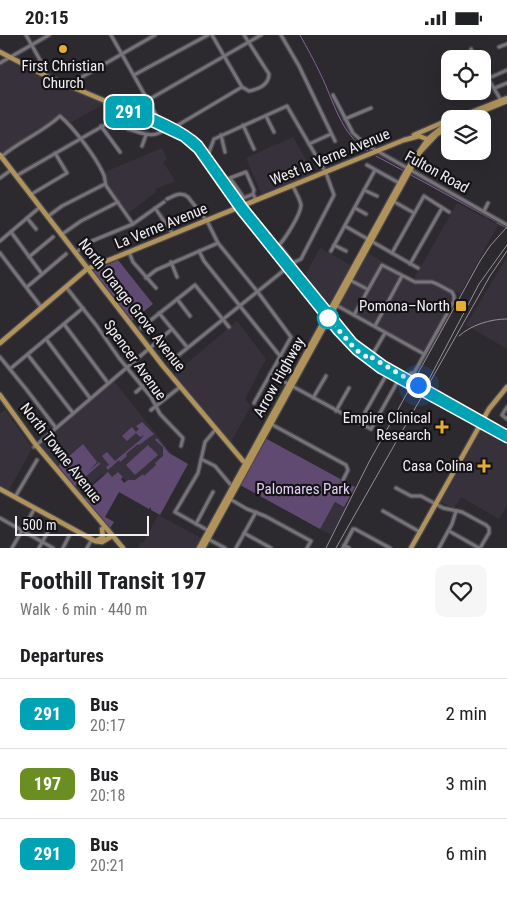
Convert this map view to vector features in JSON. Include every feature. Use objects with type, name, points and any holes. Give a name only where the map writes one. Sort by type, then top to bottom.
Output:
[{"type":"main road","points":[[0,52],[46,76],[129,111],[184,137],[204,155]]},
{"type":"main road","points":[[478,110],[504,100]]},
{"type":"main road","points":[[482,110],[504,100]]},
{"type":"main road","points":[[129,111],[173,128],[193,141],[241,207],[290,265],[302,285],[312,294],[344,339],[362,355],[399,379],[507,436]]},
{"type":"main road","points":[[404,141],[441,125]]},
{"type":"main road","points":[[166,129],[167,127],[180,132]]},
{"type":"main road","name":"Arrow Highway","points":[[392,201],[399,183],[429,140],[441,129]]},
{"type":"main road","points":[[429,140],[441,131]]},
{"type":"main road","name":"West la Verne Avenue","points":[[241,207],[416,136],[429,140]]},
{"type":"main road","name":"North Orange Grove Avenue","points":[[0,156],[180,387],[248,464]]},
{"type":"main road","name":"Arrow Highway","points":[[203,548],[228,498],[409,169]]},
{"type":"main road","name":"La Verne Avenue","points":[[0,343],[87,269],[241,207]]},
{"type":"main road","points":[[290,265],[295,277],[353,343],[395,373],[481,422]]},
{"type":"main road","name":"Arrow Highway","points":[[328,316],[336,305],[349,279]]},
{"type":"main road","points":[[362,355],[370,359],[371,357]]},
{"type":"main road","points":[[388,372],[395,373]]},
{"type":"main road","points":[[411,548],[492,403],[507,387]]},
{"type":"main road","name":"North Towne Avenue","points":[[0,397],[35,446],[102,529],[123,548]]},
{"type":"main road","name":"North Towne Avenue","points":[[35,446],[119,548]]},
{"type":"main road","points":[[0,489],[94,540],[102,541],[111,537]]},
{"type":"main road","points":[[94,540],[103,537],[102,529]]},
{"type":"main road","name":"Arrow Highway","points":[[199,548],[207,538]]},
{"type":"street","points":[[26,35],[46,69],[46,76]]},
{"type":"street","points":[[0,63],[49,35]]},
{"type":"street","points":[[111,35],[160,122]]},
{"type":"street","points":[[68,85],[155,35]]},
{"type":"street","points":[[134,75],[210,35],[242,87],[246,91],[253,90],[264,85],[269,77],[267,69],[244,35]]},
{"type":"street","points":[[16,176],[261,35]]},
{"type":"street","points":[[281,35],[299,66],[335,141]]},
{"type":"street","points":[[499,47],[507,44]]},
{"type":"street","points":[[491,77],[507,70]]},
{"type":"street","points":[[491,83],[504,100]]},
{"type":"street","points":[[495,89],[507,83]]},
{"type":"street","points":[[173,128],[242,87]]},
{"type":"street","name":"Fulton Road","points":[[333,95],[356,136],[365,144],[507,223]]},
{"type":"street","points":[[170,363],[239,305],[300,259],[334,195],[326,173],[287,106],[214,139],[209,152],[204,155]]},
{"type":"street","points":[[345,119],[371,108]]},
{"type":"street","points":[[266,116],[274,133]]},
{"type":"street","points":[[0,156],[49,126],[60,117],[80,139],[103,173],[105,184],[133,224]]},
{"type":"street","points":[[244,125],[254,149]]},
{"type":"street","points":[[102,126],[120,152]]},
{"type":"street","points":[[128,129],[146,135],[157,135],[166,129]]},
{"type":"street","points":[[309,144],[331,134]]},
{"type":"street","points":[[142,146],[146,135]]},
{"type":"street","points":[[221,135],[225,152]]},
{"type":"street","points":[[30,195],[67,173],[55,153]]},
{"type":"street","points":[[367,165],[399,183]]},
{"type":"street","points":[[0,178],[11,170]]},
{"type":"street","points":[[331,251],[375,170]]},
{"type":"street","points":[[253,194],[244,198],[230,178],[246,172],[254,190],[253,194],[256,201]]},
{"type":"street","points":[[47,217],[62,206],[105,184]]},
{"type":"street","points":[[274,245],[283,241],[299,213],[301,205],[293,186]]},
{"type":"street","points":[[364,190],[377,196]]},
{"type":"street","points":[[74,253],[93,241],[133,224],[165,201],[180,194],[185,195],[207,221],[218,243],[291,337],[254,403]]},
{"type":"street","points":[[392,253],[424,196],[448,211]]},
{"type":"street","points":[[392,201],[414,213]]},
{"type":"street","points":[[61,235],[81,221],[118,202]]},
{"type":"street","points":[[484,211],[488,203]]},
{"type":"street","points":[[0,241],[40,207]]},
{"type":"street","points":[[155,208],[174,234]]},
{"type":"street","points":[[355,208],[366,214]]},
{"type":"street","points":[[410,263],[442,208]]},
{"type":"street","points":[[27,218],[36,229]]},
{"type":"street","points":[[345,226],[418,268]]},
{"type":"street","points":[[11,232],[42,274]]},
{"type":"street","points":[[29,257],[53,237]]},
{"type":"street","points":[[146,278],[156,270],[218,243]]},
{"type":"street","points":[[334,245],[346,251]]},
{"type":"street","points":[[199,251],[204,261],[280,356]]},
{"type":"street","points":[[129,252],[134,262],[156,289]]},
{"type":"street","points":[[0,253],[42,308]]},
{"type":"street","points":[[26,287],[66,254]]},
{"type":"street","points":[[172,263],[177,277]]},
{"type":"street","points":[[354,315],[382,265],[417,283],[435,283],[452,292],[454,296],[452,306],[414,373],[411,373]]},
{"type":"street","points":[[375,327],[402,276]]},
{"type":"street","points":[[349,279],[367,289]]},
{"type":"street","points":[[141,328],[195,285],[229,327]]},
{"type":"street","name":"Spencer Avenue","points":[[66,287],[126,367],[129,368],[153,399],[160,414],[183,438],[181,446]]},
{"type":"street","points":[[177,299],[190,316]]},
{"type":"street","points":[[336,305],[424,354]]},
{"type":"street","points":[[10,369],[83,308]]},
{"type":"street","points":[[159,313],[187,347]]},
{"type":"street","points":[[64,324],[108,383]]},
{"type":"street","points":[[35,446],[172,329]]},
{"type":"street","points":[[371,357],[385,333]]},
{"type":"street","points":[[46,339],[90,398]]},
{"type":"street","points":[[28,355],[73,413]]},
{"type":"street","points":[[0,357],[56,428]]},
{"type":"street","points":[[359,423],[388,372]]},
{"type":"street","points":[[270,374],[371,429],[399,379]]},
{"type":"street","points":[[313,398],[326,376]]},
{"type":"street","points":[[136,392],[143,386]]},
{"type":"street","points":[[151,410],[180,387]]},
{"type":"street","points":[[336,411],[349,389]]},
{"type":"street","points":[[507,407],[502,415],[507,419]]},
{"type":"street","points":[[165,427],[169,423]]},
{"type":"street","points":[[270,423],[346,465],[348,470],[343,480]]},
{"type":"street","points":[[210,532],[175,512],[197,476],[205,442],[216,429]]},
{"type":"street","points":[[201,459],[217,467],[230,484]]},
{"type":"street","points":[[15,497],[36,460]]},
{"type":"street","points":[[396,488],[409,495],[421,496],[446,509],[465,513],[489,528],[489,533],[479,548],[448,531]]},
{"type":"street","points":[[196,524],[213,492]]},
{"type":"street","points":[[228,498],[311,541],[307,548]]},
{"type":"street","points":[[12,548],[35,508]]},
{"type":"street","points":[[383,511],[420,532]]},
{"type":"street","points":[[439,548],[456,511]]},
{"type":"street","points":[[236,548],[256,512]]},
{"type":"street","points":[[0,518],[53,548]]},
{"type":"street","points":[[39,548],[51,526]]},
{"type":"street","points":[[349,548],[343,547],[352,529],[355,529],[390,548]]},
{"type":"street","points":[[244,533],[271,548]]},
{"type":"street","points":[[63,548],[70,536]]},
{"type":"street","points":[[207,538],[225,548]]},
{"type":"street","points":[[87,548],[94,540]]},
{"type":"shaded area","points":[[9,61],[104,104],[70,123],[64,115],[58,114],[50,123],[2,153],[0,150],[0,66]]},
{"type":"shaded area","points":[[293,137],[314,174],[262,195],[246,158]]},
{"type":"shaded area","points":[[162,148],[167,159],[163,162],[175,181],[155,189],[157,191],[129,213],[108,186],[105,172]]},
{"type":"shaded area","points":[[457,203],[498,225],[460,294],[453,290],[450,294],[451,301],[423,351],[341,306],[340,303],[367,253],[414,279]]},
{"type":"shaded area","points":[[320,248],[351,265],[327,307],[325,307],[303,279]]},
{"type":"shaded area","points":[[507,257],[507,349],[466,325]]},
{"type":"shaded area","points":[[237,321],[266,359],[245,399],[251,406],[231,442],[174,374]]},
{"type":"shaded area","points":[[114,381],[171,453],[144,476],[126,481],[118,472],[112,477],[103,474],[80,494],[40,445]]},
{"type":"shaded area","points":[[5,410],[32,448],[9,490],[0,485],[0,414]]},
{"type":"shaded area","name":"Casa Colina","points":[[484,428],[507,441],[507,505],[499,519],[461,497],[454,508],[441,502]]},
{"type":"shaded area","points":[[335,502],[346,508],[331,535],[320,529]]},
{"type":"shaded area","points":[[158,515],[201,538],[196,548],[138,548],[141,542],[143,543]]},
{"type":"green space","points":[[118,260],[153,304],[132,321],[93,271]]},
{"type":"green space","points":[[142,422],[154,434],[138,444],[126,454],[127,456],[120,462],[119,460],[108,470],[106,467],[109,465],[102,456],[107,452],[115,461],[140,440],[144,435],[140,437],[136,433],[127,441],[122,436],[132,427],[136,432],[139,429],[136,426]]},
{"type":"green space","points":[[157,438],[169,453],[188,464],[160,515],[151,510],[151,507],[149,509],[119,492],[105,517],[114,522],[109,530],[81,496],[86,498],[84,493],[108,472],[112,477],[118,472],[123,477],[121,479],[124,483],[128,480],[135,480],[143,474],[144,476],[163,456],[163,447],[155,440]]},
{"type":"green space","name":"Palomares Park","points":[[265,438],[355,487],[344,507],[335,502],[320,529],[240,485]]},
{"type":"green space","points":[[83,444],[97,462],[89,471],[99,462],[100,464],[74,487],[57,467]]},
{"type":"green space","points":[[148,445],[158,455],[135,475],[126,465]]},
{"type":"waterway","points":[[300,35],[318,68],[344,126],[358,144],[368,151]]},
{"type":"waterway","points":[[376,156],[404,171]]},
{"type":"waterway","points":[[411,175],[495,221]]},
{"type":"waterway","points":[[497,223],[507,228]]},
{"type":"tram line","points":[[426,385],[479,284],[507,245]]},
{"type":"railway","points":[[326,548],[369,462],[480,261],[507,227]]},
{"type":"railway","points":[[336,548],[490,276],[507,251]]},
{"type":"railway","points":[[459,336],[481,323],[507,319]]},
{"type":"bus line","name":"291","points":[[507,435],[383,365],[353,343],[244,209],[198,145],[173,128],[129,111],[184,137],[198,149],[241,210],[338,331],[356,350],[381,369],[507,438]]},
{"type":"place","name":"First Christian Church","points":[[63,49]]},
{"type":"place","name":"Pomona–North","points":[[461,306]]},
{"type":"place","name":"Empire Clinical Research","points":[[442,427]]},
{"type":"place","name":"Casa Colina","points":[[484,466]]},
{"type":"route","points":[[328,318],[362,355],[370,359],[371,357],[418,385]]}]
